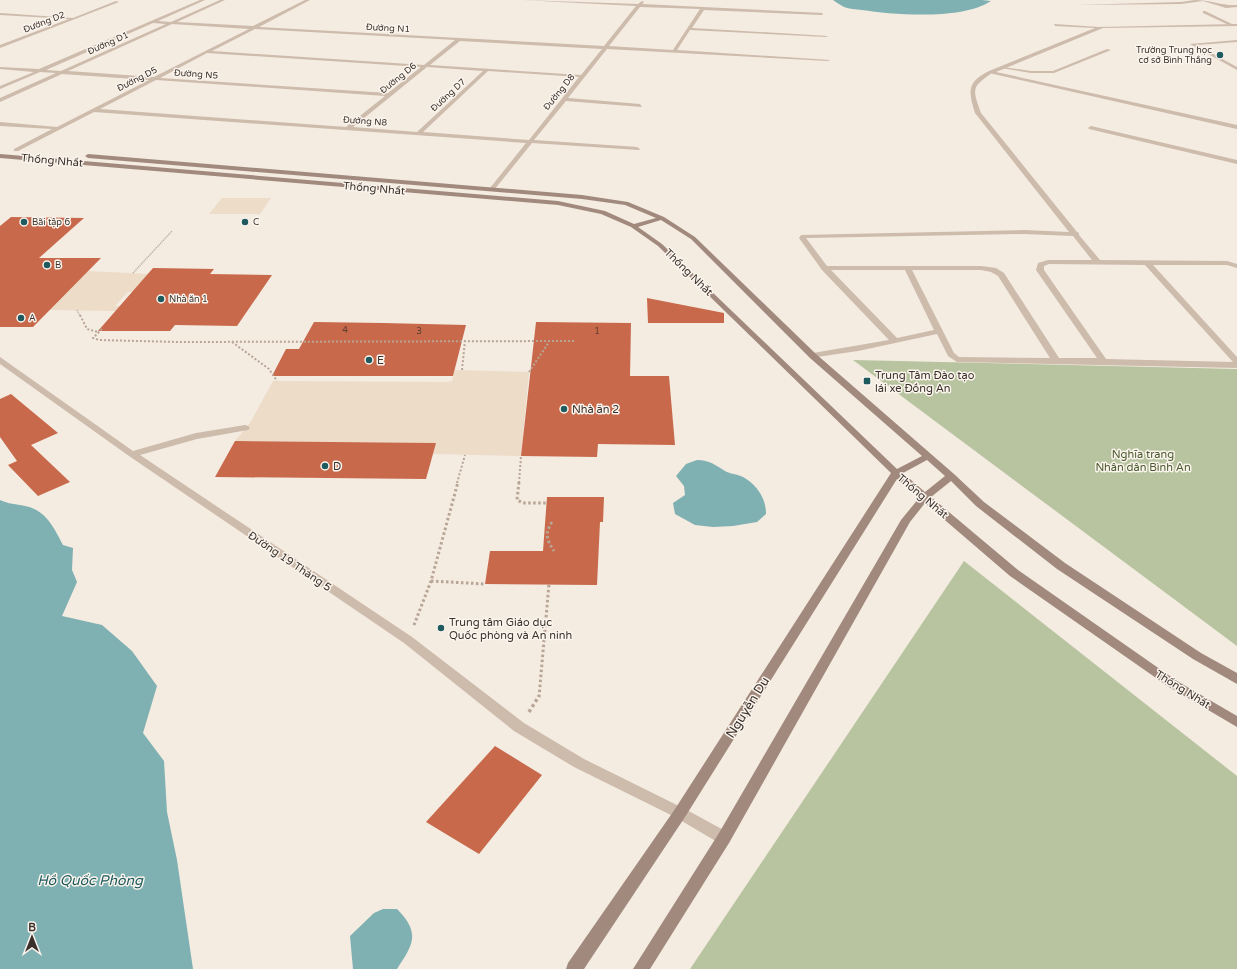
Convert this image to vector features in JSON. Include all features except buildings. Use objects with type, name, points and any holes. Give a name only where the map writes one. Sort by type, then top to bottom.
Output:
[{"type":"main road","name":"Thống Nhất","points":[[0,149],[582,197],[626,203],[662,218],[693,238],[813,356],[952,476],[980,504],[1061,566],[1197,656],[1237,679]]},
{"type":"main road","points":[[1,156],[16,150]]},
{"type":"main road","name":"Thống Nhất","points":[[1,156],[558,203],[603,212],[633,226],[660,245],[924,498],[1014,573],[1173,684],[1237,722]]},
{"type":"main road","points":[[633,226],[662,218]]},
{"type":"main road","points":[[896,472],[928,456]]},
{"type":"main road","name":"Nguyễn Du","points":[[574,969],[680,813],[896,472]]},
{"type":"main road","points":[[641,969],[724,838],[906,520],[924,498],[952,476]]},
{"type":"street","name":"Đướng D1","points":[[0,88],[203,0]]},
{"type":"street","name":"Đướng D1","points":[[0,100],[223,0]]},
{"type":"street","name":"Đướng D5","points":[[16,150],[56,128],[308,0]]},
{"type":"street","points":[[524,0],[822,14]]},
{"type":"street","name":"Đường D8","points":[[492,189],[643,0]]},
{"type":"street","points":[[1118,0],[1126,4]]},
{"type":"street","points":[[1172,0],[1181,3]]},
{"type":"street","points":[[1079,5],[1181,3],[1203,0],[1226,7]]},
{"type":"street","name":"Đường D2","points":[[0,47],[115,1]]},
{"type":"street","points":[[1208,8],[1237,6]]},
{"type":"street","points":[[674,52],[702,9]]},
{"type":"street","points":[[1204,12],[1235,25]]},
{"type":"street","points":[[0,14],[75,18]]},
{"type":"street","name":"Đướng N1","points":[[152,22],[604,49],[828,60]]},
{"type":"street","points":[[1055,25],[1102,27],[1235,25]]},
{"type":"street","points":[[1098,263],[1077,234],[978,113],[972,97],[972,87],[979,77],[1102,27]]},
{"type":"street","points":[[688,29],[826,36]]},
{"type":"street","points":[[7,39],[20,40]]},
{"type":"street","points":[[111,40],[133,41]]},
{"type":"street","name":"Đường D6","points":[[348,128],[458,40]]},
{"type":"street","points":[[1237,41],[1192,44],[1237,69]]},
{"type":"street","points":[[1003,68],[1031,72],[1054,72],[1109,50]]},
{"type":"street","points":[[206,52],[582,76]]},
{"type":"street","points":[[82,53],[102,54]]},
{"type":"street","name":"Đường N5","points":[[0,68],[390,94]]},
{"type":"street","name":"Đường D7","points":[[419,133],[488,69]]},
{"type":"street","points":[[991,72],[1237,127]]},
{"type":"street","points":[[0,93],[15,94]]},
{"type":"street","points":[[564,99],[640,106]]},
{"type":"street","name":"Đướng N8","points":[[92,110],[637,149]]},
{"type":"street","points":[[0,124],[56,128]]},
{"type":"street","points":[[1091,128],[1237,162]]},
{"type":"street","points":[[894,340],[825,268],[802,238],[803,236],[1024,232],[1077,234]]},
{"type":"street","points":[[1103,361],[1040,270],[1041,266],[1048,262],[1227,263],[1237,266]]},
{"type":"street","points":[[1147,263],[1237,362]]},
{"type":"street","points":[[825,268],[907,267],[982,268],[993,270],[1001,275],[1056,360]]},
{"type":"street","points":[[907,267],[951,354],[957,359],[1237,365]]},
{"type":"street","points":[[813,356],[858,349],[939,331]]},
{"type":"street","name":"Đường 19 Tháng 5","points":[[0,360],[132,454],[408,640],[519,727],[579,762],[680,813],[724,838]]},
{"type":"street","points":[[132,454],[196,436],[245,428]]},
{"type":"path","points":[[133,273],[172,231]]},
{"type":"path","points":[[76,310],[87,329],[98,332]]},
{"type":"path","points":[[102,329],[93,338],[99,340],[231,342],[465,340],[576,341]]},
{"type":"path","points":[[462,370],[465,340]]},
{"type":"path","points":[[529,372],[549,341]]},
{"type":"path","points":[[231,342],[256,358],[269,369],[277,381]]},
{"type":"path","points":[[408,640],[431,581],[465,455]]},
{"type":"path","points":[[521,456],[517,500],[523,503],[547,503]]},
{"type":"path","points":[[552,522],[546,530],[545,536],[554,552]]},
{"type":"path","points":[[431,581],[485,584]]},
{"type":"path","points":[[519,727],[539,697],[549,584]]},
{"type":"green space","name":"Nghĩa trang Nhân dân Bình An","points":[[853,360],[1237,369],[1237,646]]},
{"type":"green space","points":[[964,561],[1237,776],[1237,969],[690,969]]},
{"type":"shaded area","points":[[222,198],[271,198],[260,214],[209,214]]},
{"type":"shaded area","points":[[88,271],[148,274],[133,292],[128,292],[115,306],[120,306],[116,311],[50,310],[0,278],[82,278]]},
{"type":"shaded area","points":[[455,370],[529,372],[521,456],[433,454],[435,443],[235,441],[250,423],[273,381],[447,382],[452,381]]},
{"type":"water","points":[[833,0],[991,1],[979,7],[947,14],[910,14],[850,9]]},
{"type":"water","points":[[697,460],[709,462],[727,472],[741,476],[748,480],[760,492],[766,508],[766,514],[757,522],[733,526],[713,527],[695,525],[675,514],[673,503],[685,495],[684,486],[676,476],[686,464]]},
{"type":"water","name":"Hồ Quốc Phòng","points":[[0,500],[39,511],[56,532],[63,545],[73,548],[72,570],[77,582],[62,616],[102,625],[132,651],[157,686],[143,733],[164,761],[167,812],[177,860],[193,969],[0,969]]},
{"type":"water","points":[[383,909],[397,909],[405,917],[412,932],[412,939],[407,953],[397,969],[353,969],[350,936],[374,913]]},
{"type":"place","name":"Trường Trung học cơ sở Bình Thắng","points":[[1220,55]]},
{"type":"place","name":"Bãi tập 6","points":[[24,222]]},
{"type":"place","name":"C","points":[[245,222]]},
{"type":"place","name":"B","points":[[47,265]]},
{"type":"place","name":"Nhà ăn 1","points":[[161,299]]},
{"type":"place","name":"A","points":[[21,318]]},
{"type":"place","name":"E","points":[[369,360]]},
{"type":"place","name":"Trung Tâm Đào tạo lái xe Đồng An","points":[[867,381]]},
{"type":"place","name":"Nhà ăn 2","points":[[564,409]]},
{"type":"place","name":"D","points":[[325,466]]},
{"type":"place","name":"Trung tâm Giáo dục Quốc phòng và An ninh","points":[[441,628]]}]
